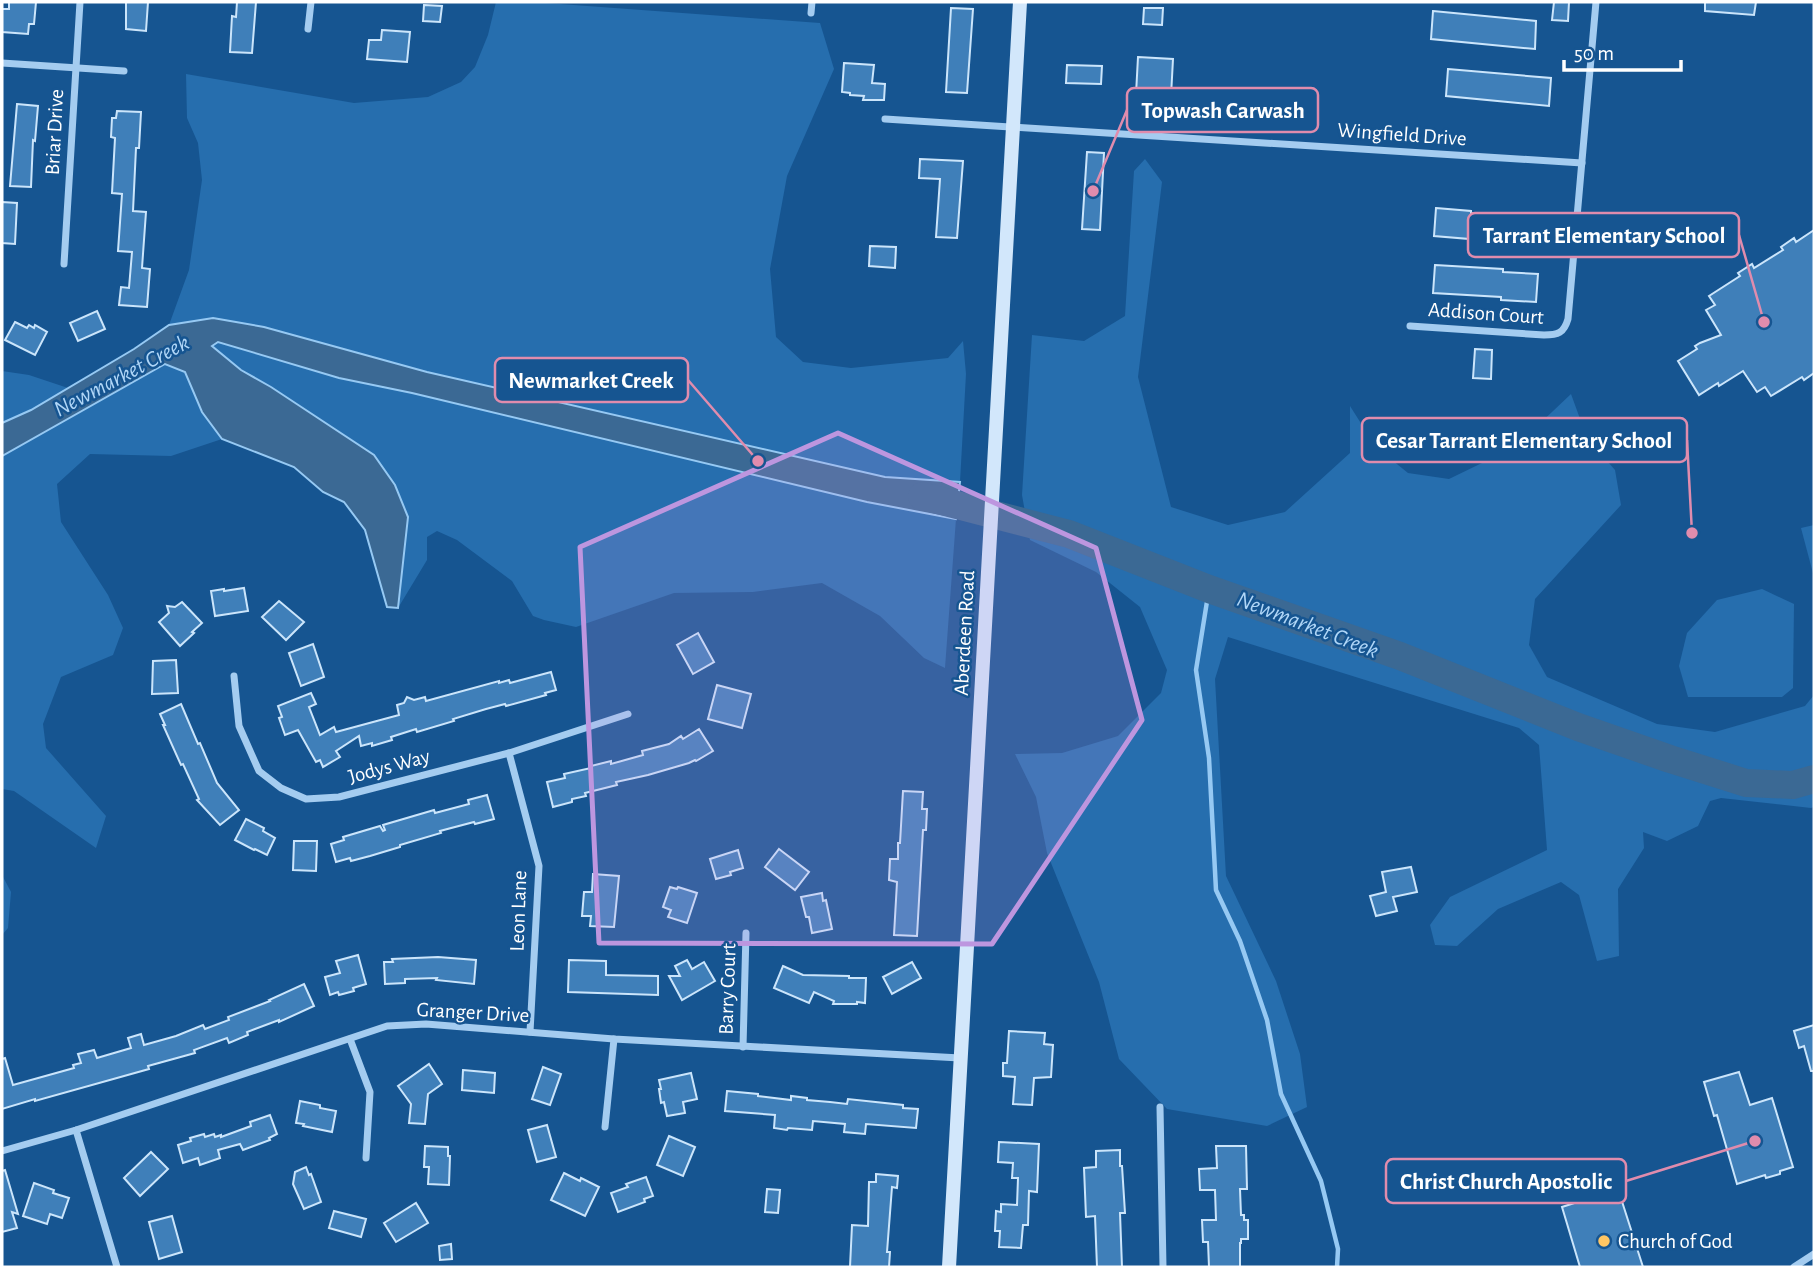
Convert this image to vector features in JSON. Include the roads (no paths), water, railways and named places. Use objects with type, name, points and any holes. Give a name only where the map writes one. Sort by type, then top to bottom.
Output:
[{"type":"main road","name":"Aberdeen Road","points":[[949,1267],[1020,2]]},
{"type":"street","name":"Briar Drive","points":[[64,264],[80,2]]},
{"type":"street","points":[[308,29],[311,2]]},
{"type":"street","points":[[811,12],[812,2]]},
{"type":"street","name":"Addison Court","points":[[1410,326],[1554,335],[1562,332],[1566,326],[1596,2]]},
{"type":"street","points":[[2,63],[124,71]]},
{"type":"street","name":"Wingfield Drive","points":[[885,119],[1582,163]]},
{"type":"street","name":"Jodys Way","points":[[234,676],[239,726],[259,771],[281,788],[306,799],[339,797],[509,753],[628,714]]},
{"type":"street","name":"Leon Lane","points":[[509,753],[539,866],[530,1032]]},
{"type":"street","name":"Barry Court","points":[[743,1047],[746,933]]},
{"type":"street","name":"Granger Drive","points":[[2,1151],[76,1130],[387,1026],[426,1024],[614,1039],[961,1058]]},
{"type":"street","points":[[351,1039],[370,1092],[366,1158]]},
{"type":"street","points":[[605,1127],[614,1039]]},
{"type":"street","points":[[1160,1107],[1163,1267]]},
{"type":"street","points":[[76,1130],[117,1267]]},
{"type":"street","points":[[1794,1267],[1814,1254]]},
{"type":"water","name":"Newmarket Creek","points":[[213,318],[264,327],[427,372],[885,477],[960,482],[956,519],[867,502],[339,378],[218,342],[212,346],[241,370],[374,455],[395,485],[408,517],[398,608],[387,607],[365,530],[344,502],[323,492],[294,467],[222,439],[202,412],[185,372],[165,364],[2,456],[2,423],[31,410],[169,325]]},
{"type":"waterway","name":"Newmarket Creek","points":[[922,496],[1069,534],[1209,589],[1400,656],[1578,727],[1670,759],[1746,783],[1793,785],[1814,779]]},
{"type":"waterway","points":[[1209,589],[1196,670],[1209,758],[1216,890],[1240,941],[1267,1020],[1281,1094],[1321,1181],[1338,1249],[1337,1267]]},
{"type":"place","name":"Topwash Carwash","points":[[1093,191]]},
{"type":"place","name":"Tarrant Elementary School","points":[[1764,322]]},
{"type":"place","name":"Newmarket Creek","points":[[758,461]]},
{"type":"place","name":"Cesar Tarrant Elementary School","points":[[1692,533]]},
{"type":"place","name":"Christ Church Apostolic","points":[[1755,1141]]},
{"type":"place","name":"Church of God","points":[[1604,1241]]}]
